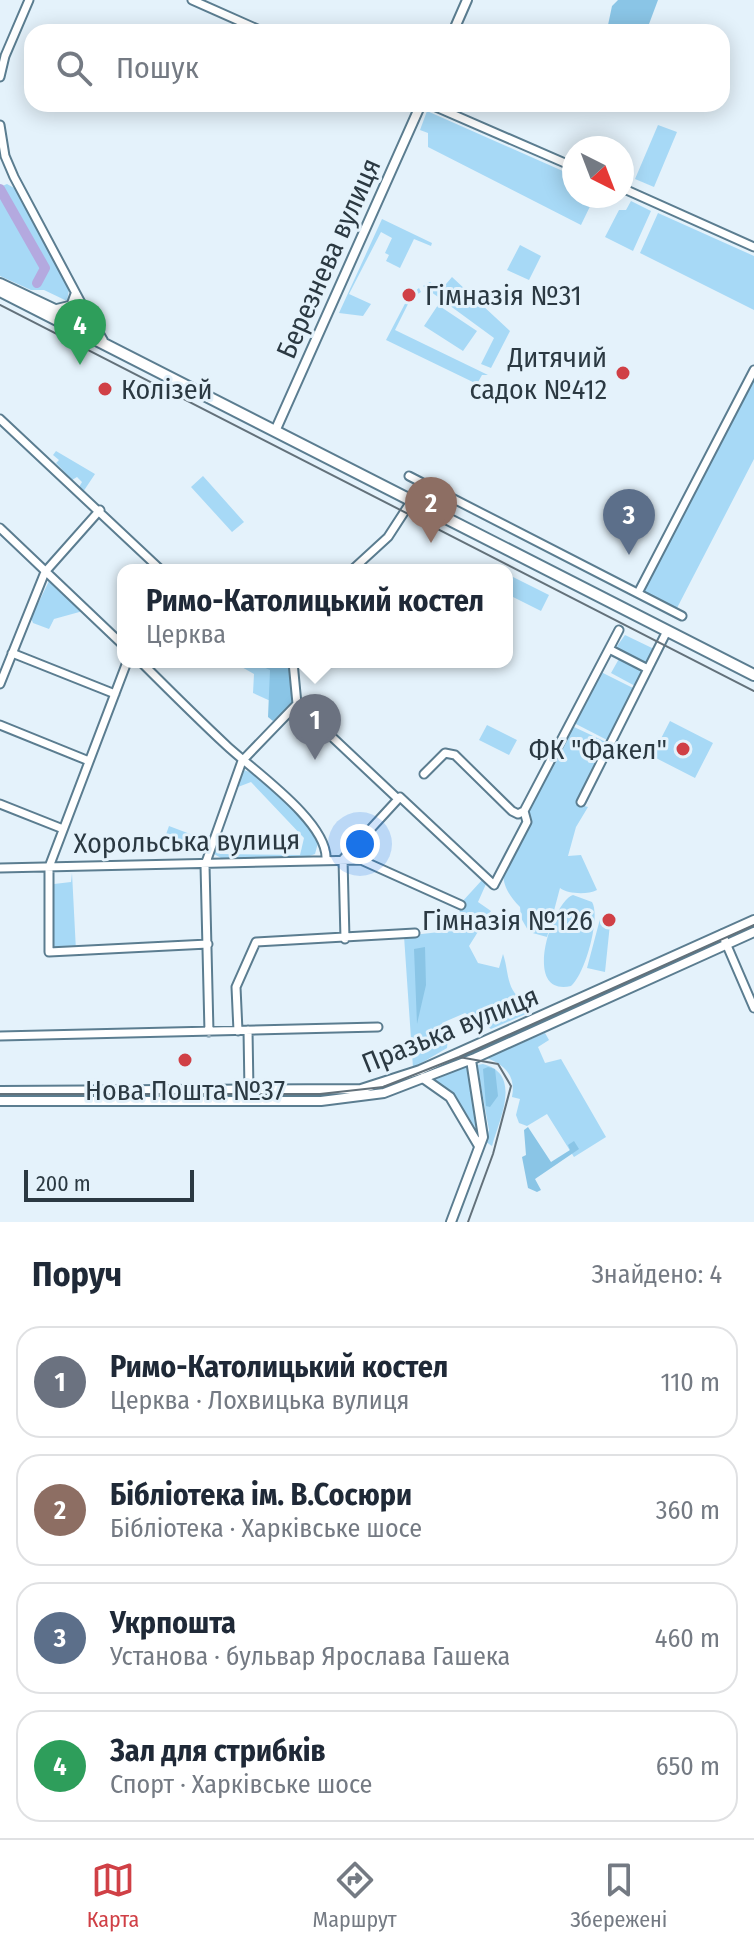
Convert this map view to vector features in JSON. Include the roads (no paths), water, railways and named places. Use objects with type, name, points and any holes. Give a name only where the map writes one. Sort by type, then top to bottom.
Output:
[{"type":"main road","points":[[0,284],[95,329],[103,343]]},
{"type":"main road","points":[[0,291],[754,675]]},
{"type":"street","points":[[0,77],[5,56],[29,0]]},
{"type":"street","points":[[192,0],[246,24]]},
{"type":"street","points":[[456,24],[467,0]]},
{"type":"street","name":"Березнева вулиця","points":[[276,429],[417,112]]},
{"type":"street","points":[[447,112],[562,162]]},
{"type":"street","points":[[0,125],[5,156],[14,177],[95,329]]},
{"type":"street","points":[[634,193],[754,247]]},
{"type":"street","points":[[55,309],[71,305],[75,294]]},
{"type":"street","points":[[638,593],[754,370]]},
{"type":"street","points":[[0,417],[155,564]]},
{"type":"street","points":[[409,476],[682,616]]},
{"type":"street","points":[[359,564],[388,537],[412,500]]},
{"type":"street","points":[[0,684],[45,572],[100,510]]},
{"type":"street","points":[[0,528],[117,639]]},
{"type":"street","points":[[424,774],[445,753],[451,753],[512,811],[518,814],[524,811],[619,630]]},
{"type":"street","points":[[581,802],[667,631]]},
{"type":"street","points":[[609,649],[648,669]]},
{"type":"street","points":[[12,653],[115,694]]},
{"type":"street","points":[[125,668],[49,867],[49,952],[208,944]]},
{"type":"street","points":[[147,668],[242,761],[295,804],[323,844],[326,860]]},
{"type":"street","points":[[294,668],[297,704],[494,885],[527,822],[524,811]]},
{"type":"street","points":[[209,1032],[205,865],[242,761],[297,704]]},
{"type":"street","points":[[0,725],[89,761]]},
{"type":"street","points":[[345,939],[343,859],[399,798]]},
{"type":"street","points":[[0,804],[63,829]]},
{"type":"street","name":"Хорольська вулиця","points":[[0,868],[343,859],[370,862],[461,905]]},
{"type":"street","name":"Празька вулиця","points":[[0,1101],[321,1101],[384,1093],[424,1080],[543,1028],[725,939],[754,920]]},
{"type":"street","name":"Празька вулиця","points":[[0,1091],[353,1090],[420,1070],[725,939],[754,932]]},
{"type":"street","points":[[238,1031],[236,987],[256,942],[415,933]]},
{"type":"street","points":[[725,939],[754,1008]]},
{"type":"street","points":[[537,1019],[543,1028]]},
{"type":"street","points":[[0,1036],[378,1027]]},
{"type":"street","points":[[248,1030],[249,1091]]},
{"type":"street","points":[[451,1222],[480,1147],[483,1126],[471,1060]]},
{"type":"street","points":[[420,1070],[424,1080],[450,1097],[480,1147]]},
{"type":"waterway","points":[[0,189],[45,268],[37,283]]},
{"type":"tram line","points":[[0,305],[506,564]]},
{"type":"tram line","points":[[513,568],[754,691]]},
{"type":"tram line","points":[[0,1094],[320,1094],[383,1087],[459,1057],[754,925]]},
{"type":"tram line","points":[[459,1057],[498,1064],[511,1086],[493,1154],[468,1222]]},
{"type":"place","name":"Гімназія №31","points":[[409,295]]},
{"type":"place","name":"Зал для стрибків","points":[[80,365]]},
{"type":"place","name":"Дитячий садок №412","points":[[623,373]]},
{"type":"place","name":"Колізей","points":[[105,389]]},
{"type":"place","name":"Бібліотека ім. В.Сосюри","points":[[431,543]]},
{"type":"place","name":"Укрпошта","points":[[629,555]]},
{"type":"place","name":"ФК \"Факел\"","points":[[683,749]]},
{"type":"place","name":"Римо-Католицький костел","points":[[315,760]]},
{"type":"place","name":"Гімназія №126","points":[[609,920]]},
{"type":"place","name":"Нова Пошта №37","points":[[185,1060]]}]
